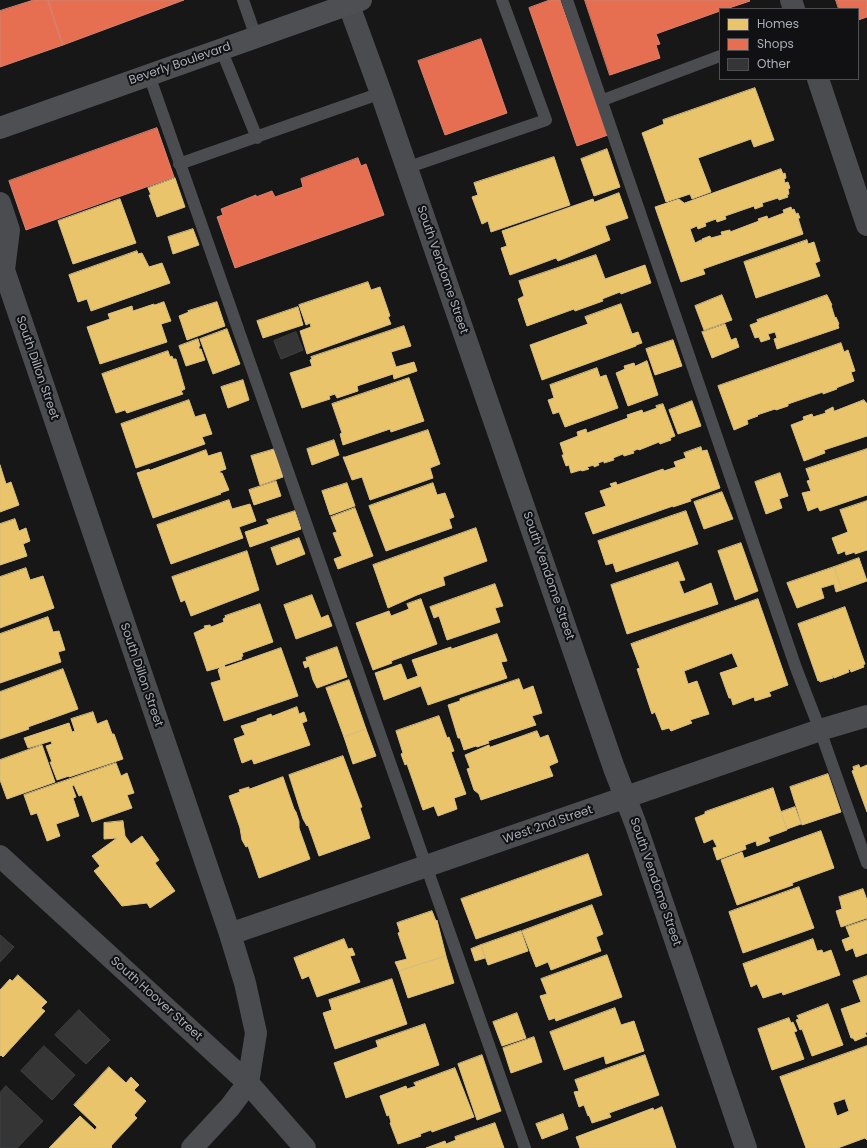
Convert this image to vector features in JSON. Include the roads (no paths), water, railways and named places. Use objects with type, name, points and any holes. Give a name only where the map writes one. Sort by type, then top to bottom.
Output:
[{"type":"main road","name":"Beverly Boulevard","points":[[0,128],[256,37],[352,1]]},
{"type":"street","name":"South Vendome Street","points":[[352,1],[406,168],[625,798],[636,825],[746,1148]]},
{"type":"street","points":[[818,80],[867,225]]},
{"type":"street","name":"South Dillon Street","points":[[0,203],[9,230],[2,267],[230,934],[245,983],[256,1034],[248,1083]]},
{"type":"street","name":"West 2nd Street","points":[[230,934],[820,730],[867,716]]},
{"type":"street","name":"South Hoover Street","points":[[0,856],[248,1083],[305,1148]]},
{"type":"street","points":[[192,1148],[230,1107],[248,1083]]},
{"type":"lane","points":[[243,0],[256,37]]},
{"type":"lane","points":[[406,168],[546,120],[502,0]]},
{"type":"lane","points":[[567,0],[796,668],[820,730],[867,863]]},
{"type":"lane","points":[[221,49],[257,138]]},
{"type":"lane","points":[[602,100],[719,56]]},
{"type":"lane","points":[[149,75],[525,1148]]},
{"type":"lane","points":[[179,164],[257,138],[381,93]]}]
